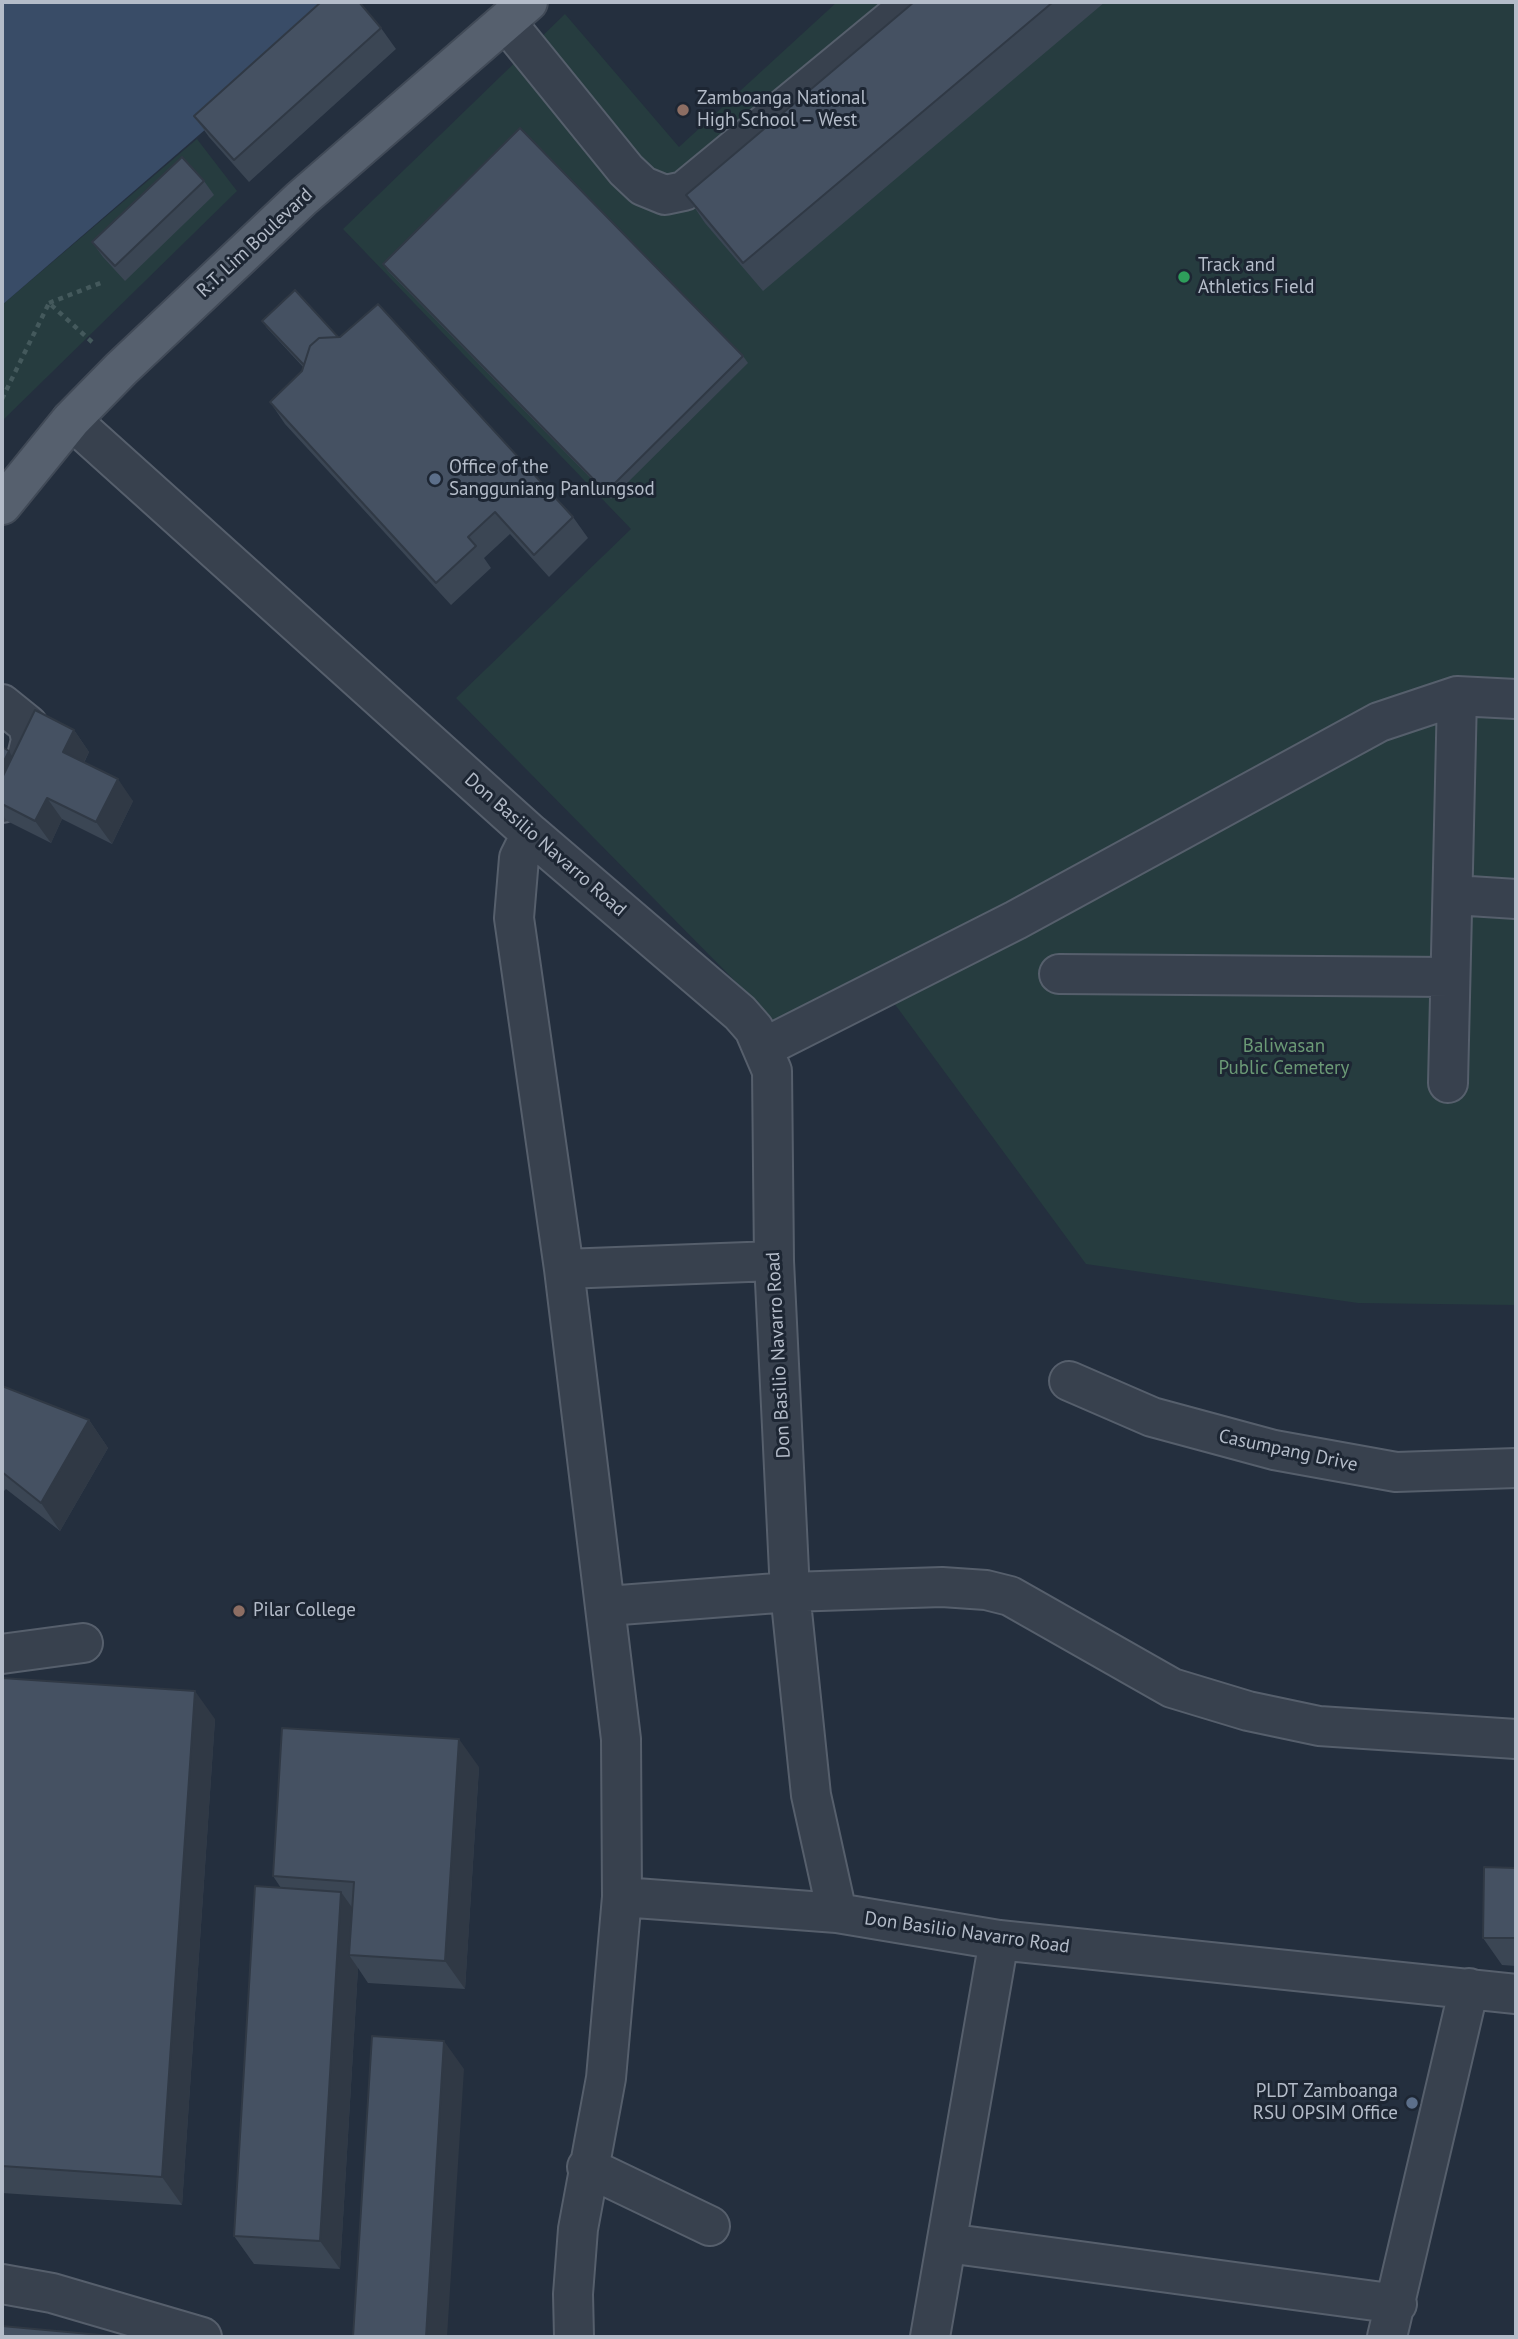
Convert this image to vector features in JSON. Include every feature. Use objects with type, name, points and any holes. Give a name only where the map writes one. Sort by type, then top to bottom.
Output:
[{"type":"main road","name":"R.T. Lim Boulevard","points":[[2,505],[71,420],[121,369],[301,199],[517,12]]},
{"type":"street","points":[[517,12],[626,170],[643,186],[665,195],[684,191],[913,2]]},
{"type":"street","name":"Don Basilio Navarro Road","points":[[71,420],[531,834],[740,1013],[754,1029],[764,1048],[772,1071],[775,1261],[790,1592],[811,1795],[837,1913],[999,1940],[1516,1994]]},
{"type":"street","points":[[1448,1083],[1457,696]]},
{"type":"street","points":[[764,1048],[1016,920],[1380,722],[1457,696],[1516,699]]},
{"type":"street","points":[[2,705],[28,725],[31,740],[26,761],[2,803]]},
{"type":"street","points":[[531,834],[519,858],[514,918],[564,1269],[607,1606],[621,1739],[622,1897],[606,2078],[587,2167],[573,2294],[574,2337]]},
{"type":"street","points":[[1454,895],[1516,899]]},
{"type":"street","points":[[1059,974],[1450,977]]},
{"type":"street","points":[[564,1269],[775,1261]]},
{"type":"street","name":"Casumpang Drive","points":[[1069,1381],[1152,1417],[1274,1450],[1396,1472],[1516,1468]]},
{"type":"street","points":[[607,1606],[790,1592],[942,1587],[986,1590],[1010,1596],[1172,1688],[1248,1711],[1319,1726],[1516,1739]]},
{"type":"street","points":[[2,1654],[83,1643]]},
{"type":"street","points":[[622,1897],[837,1913]]},
{"type":"street","points":[[930,2337],[999,1940]]},
{"type":"street","points":[[947,2243],[1392,2321],[1469,1988]]},
{"type":"street","points":[[587,2167],[710,2226]]},
{"type":"street","points":[[2,2284],[52,2293],[202,2337]]},
{"type":"path","points":[[2,399],[49,303],[103,282]]},
{"type":"path","points":[[49,303],[121,369]]},
{"type":"green space","name":"Baliwasan Public Cemetery","points":[[837,2],[1516,2],[1516,1305],[1358,1303],[1086,1264],[891,999],[800,1047],[456,698],[631,529],[343,229],[565,14],[679,147]]},
{"type":"green space","points":[[197,139],[237,191],[2,421],[2,305]]},
{"type":"water","points":[[2,2],[353,2],[2,305]]},
{"type":"building","points":[[321,2],[359,2],[381,28],[234,160],[194,116]]},
{"type":"building","points":[[914,2],[1053,2],[743,263],[686,195]]},
{"type":"building","points":[[520,128],[743,356],[606,492],[383,264]]},
{"type":"building","points":[[182,157],[204,181],[115,266],[92,242]]},
{"type":"building","points":[[295,290],[338,337],[319,338],[310,346],[304,365],[262,321]]},
{"type":"building","name":"Office of the Sangguniang Panlungsod","points":[[378,304],[573,517],[534,555],[495,512],[468,537],[476,546],[436,583],[270,402],[302,371],[310,346],[319,338],[340,337]]},
{"type":"building","points":[[35,710],[74,730],[63,752],[118,779],[96,822],[47,798],[35,821],[2,804],[2,778]]},
{"type":"building","points":[[2,747],[9,751],[2,765]]},
{"type":"building","points":[[2,1386],[89,1420],[41,1503],[2,1472]]},
{"type":"building","points":[[2,1678],[195,1691],[162,2177],[2,2166]]},
{"type":"building","points":[[282,1728],[459,1739],[445,1961],[349,1955],[354,1882],[273,1876]]},
{"type":"building","points":[[1484,1867],[1516,1868],[1516,1938],[1483,1938]]},
{"type":"building","points":[[255,1886],[341,1892],[320,2241],[234,2236]]},
{"type":"building","points":[[372,2036],[444,2041],[426,2337],[353,2337]]},
{"type":"building","points":[[2,2326],[122,2337],[2,2337]]},
{"type":"place","name":"Zamboanga National High School – West","points":[[683,110]]},
{"type":"place","name":"Track and Athletics Field","points":[[1184,277]]},
{"type":"place","name":"Office of the Sangguniang Panlungsod","points":[[435,479]]},
{"type":"place","name":"Pilar College","points":[[239,1611]]},
{"type":"place","name":"PLDT Zamboanga RSU OPSIM Office","points":[[1412,2103]]}]
